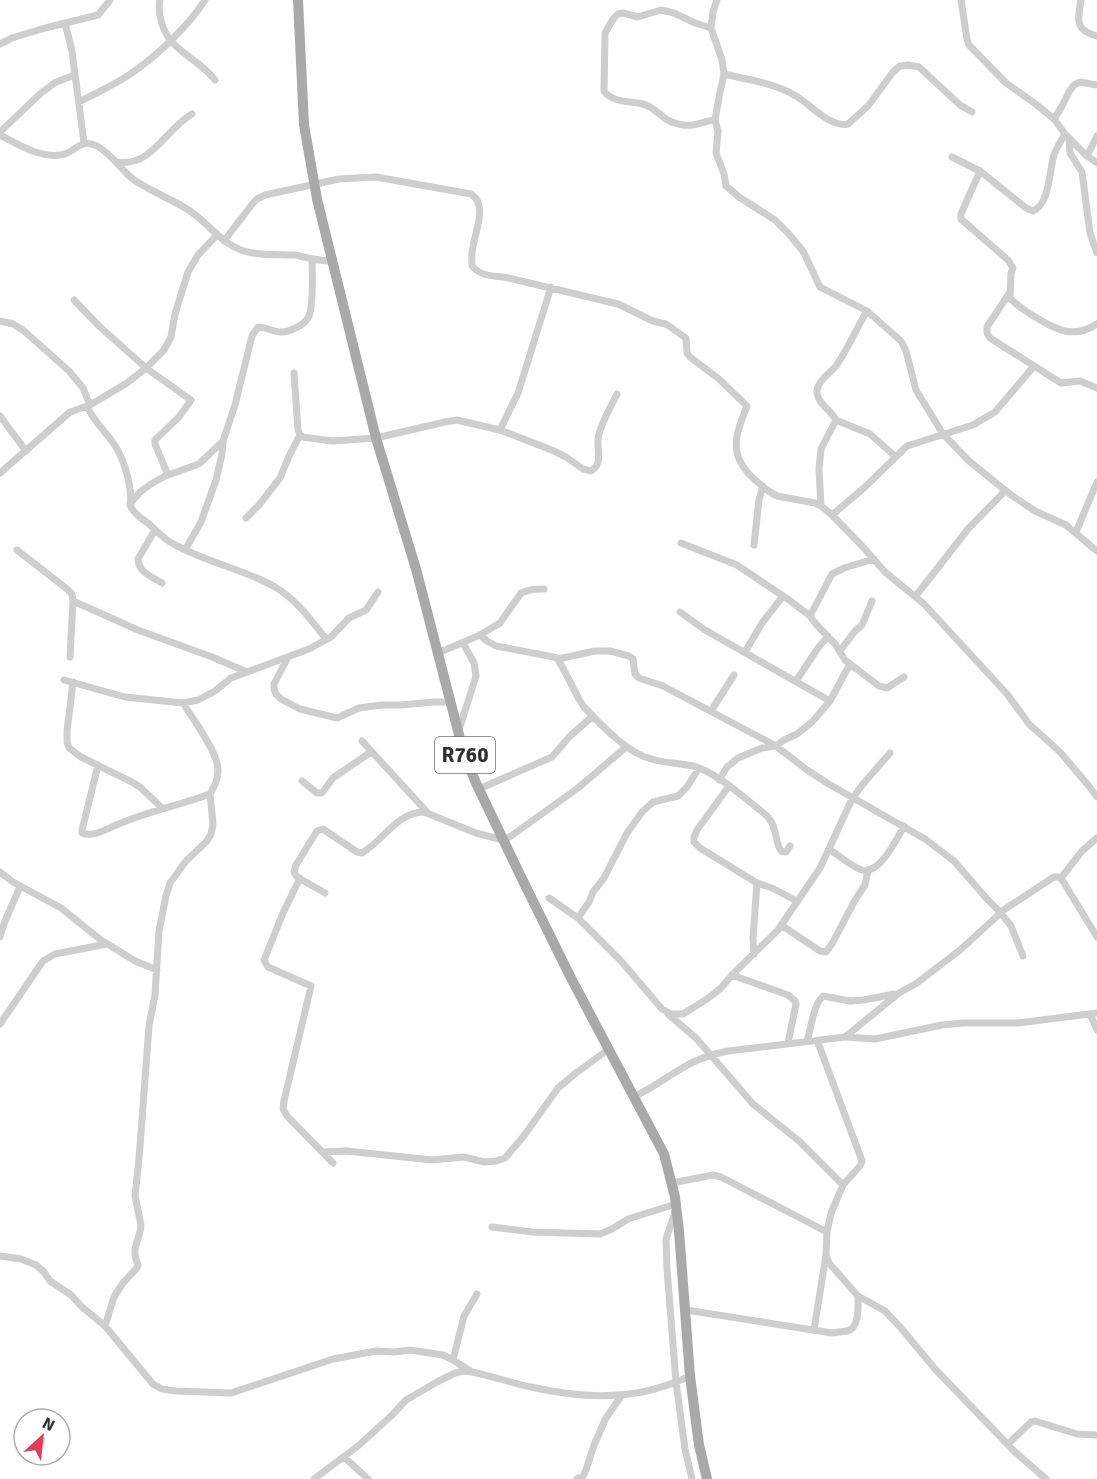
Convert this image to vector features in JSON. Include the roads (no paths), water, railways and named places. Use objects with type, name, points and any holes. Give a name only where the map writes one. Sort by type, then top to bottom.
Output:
[{"type":"main road","name":"R760","points":[[298,0],[304,125],[314,185],[376,438],[416,569],[464,754],[503,840],[571,978],[664,1154],[672,1183],[680,1231],[690,1376],[699,1445],[707,1479]]},
{"type":"street","points":[[0,44],[23,35],[98,15],[110,0]]},
{"type":"street","points":[[160,0],[158,11],[170,40],[215,80]]},
{"type":"street","points":[[79,102],[137,69],[190,20],[205,0]]},
{"type":"street","points":[[717,0],[711,28],[722,60],[724,74],[715,120],[718,131],[716,153],[726,186],[775,220],[789,233],[803,251],[820,287],[867,311],[901,341],[906,351],[916,390],[942,434],[969,461],[1005,491],[1035,511],[1066,525],[1097,551]]},
{"type":"street","points":[[961,0],[969,45],[1006,83],[1054,119],[1067,137],[1097,163]]},
{"type":"street","points":[[1081,0],[1078,19],[1080,28],[1086,33],[1097,36]]},
{"type":"street","points":[[711,28],[661,10],[638,17],[618,14],[605,33],[604,91],[613,99],[645,105],[657,111],[663,118],[682,125],[694,126],[715,120]]},
{"type":"street","points":[[65,23],[72,51],[84,143]]},
{"type":"street","points":[[724,74],[780,87],[832,122],[844,125],[868,106],[892,72],[900,66],[908,65],[919,67],[953,99],[972,112]]},
{"type":"street","points":[[75,75],[56,82],[41,93],[0,134],[16,144],[51,156],[63,155],[84,143],[90,143],[99,147],[136,181],[191,211],[233,247],[249,253],[299,256],[331,261]]},
{"type":"street","points":[[1054,119],[1074,85],[1080,82],[1097,85]]},
{"type":"street","points":[[116,162],[130,163],[153,152],[179,123],[192,114]]},
{"type":"street","points":[[1087,156],[1097,136]]},
{"type":"street","points":[[952,157],[980,171],[1026,208],[1033,211],[1037,209],[1046,194],[1053,156],[1067,137]]},
{"type":"street","points":[[1067,137],[1070,153],[1082,172],[1090,233],[1097,253]]},
{"type":"street","points":[[980,171],[961,214],[961,219],[1013,268],[1010,298],[1049,326],[1073,333],[1097,324]]},
{"type":"street","points":[[224,241],[257,199],[265,195],[339,179],[376,177],[476,196],[479,204],[477,229],[472,248],[472,266],[477,271],[488,276],[551,287],[618,304],[653,321],[666,324],[686,338],[687,353],[690,357],[719,379],[747,406],[737,436],[737,450],[743,467],[777,496],[815,503],[832,515],[885,572],[924,604],[1007,694],[1029,724],[1060,752],[1097,797]]},
{"type":"street","points":[[0,473],[70,412],[89,405],[127,383],[164,350],[169,343],[188,272],[198,255],[217,235]]},
{"type":"street","points":[[185,550],[201,522],[216,480],[252,336],[256,329],[261,327],[288,331],[306,321],[311,304],[312,259]]},
{"type":"street","points":[[501,430],[518,393],[551,287]]},
{"type":"street","points":[[1010,291],[987,327],[990,338],[1061,383],[1080,381],[1097,388]]},
{"type":"street","points":[[74,300],[146,368],[191,400],[179,417],[155,440],[168,476]]},
{"type":"street","points":[[867,311],[835,366],[817,390],[819,400],[836,420],[870,434],[896,457]]},
{"type":"street","points":[[0,321],[13,324],[23,330],[69,371],[83,388],[94,420],[118,450],[130,487],[130,505],[134,513],[169,541],[185,550],[274,586],[291,598],[326,639]]},
{"type":"street","points":[[832,515],[907,446],[973,425],[994,412],[1034,366]]},
{"type":"street","points":[[294,373],[298,430],[300,435],[307,438],[332,441],[376,438],[457,420],[501,430],[566,457],[583,469],[591,471],[599,463],[598,435],[617,394]]},
{"type":"street","points":[[0,416],[26,451]]},
{"type":"street","points":[[821,507],[819,469],[821,449],[836,420]]},
{"type":"street","points":[[246,518],[280,478],[300,435]]},
{"type":"street","points":[[130,505],[140,492],[151,484],[199,464],[224,441]]},
{"type":"street","points":[[1076,532],[1097,482]]},
{"type":"street","points":[[754,545],[759,500],[763,486]]},
{"type":"street","points":[[915,597],[968,529],[1005,491]]},
{"type":"street","points":[[155,530],[138,559],[138,564],[142,570],[162,583]]},
{"type":"street","points":[[681,543],[737,565],[810,615],[850,664],[879,686],[887,688],[904,677]]},
{"type":"street","points":[[17,550],[68,588],[72,594],[70,657]]},
{"type":"street","points":[[810,615],[832,574],[874,559]]},
{"type":"street","points":[[438,653],[480,635],[501,622],[521,593],[533,589],[544,589]]},
{"type":"street","points":[[64,680],[125,698],[183,704],[198,700],[215,691],[231,678],[309,649],[326,639],[338,631],[349,618],[366,610],[378,592]]},
{"type":"street","points":[[745,652],[762,623],[783,596]]},
{"type":"street","points":[[73,601],[138,630],[246,672]]},
{"type":"street","points":[[840,651],[862,625],[872,601]]},
{"type":"street","points":[[680,612],[705,630],[830,701]]},
{"type":"street","points":[[480,635],[496,646],[558,659],[595,651],[610,651],[633,659],[635,674],[639,678],[663,686],[776,746],[807,770],[852,799],[904,826],[946,854],[1001,912],[1011,926],[1023,956]]},
{"type":"street","points":[[796,681],[828,636]]},
{"type":"street","points":[[458,734],[476,676],[474,663],[463,643]]},
{"type":"street","points":[[288,657],[274,684],[274,689],[281,699],[300,709],[338,718],[359,708],[450,702]]},
{"type":"street","points":[[558,659],[579,699],[593,716],[626,747],[652,760],[699,768],[729,786],[769,818],[781,851],[786,852],[790,846]]},
{"type":"street","points":[[719,780],[727,767],[738,758],[762,748],[776,746],[812,722],[830,701],[850,664]]},
{"type":"street","points":[[711,711],[734,675]]},
{"type":"street","points":[[73,682],[67,745],[75,753],[140,787],[162,808]]},
{"type":"street","points":[[105,1326],[114,1298],[138,1265],[134,1249],[141,1225],[135,1196],[159,931],[168,890],[175,874],[207,841],[213,824],[210,794],[216,783],[217,762],[183,704]]},
{"type":"street","points":[[479,789],[552,757],[570,736],[593,716]]},
{"type":"street","points":[[362,741],[427,813]]},
{"type":"street","points":[[325,893],[294,872],[317,831],[321,829],[362,854],[401,820],[416,812],[427,813],[476,833],[503,840],[578,788],[626,747]]},
{"type":"street","points":[[302,781],[317,793],[322,793],[333,778],[371,752]]},
{"type":"street","points":[[666,1012],[676,1015],[683,1014],[707,999],[721,988],[781,925],[820,868],[852,799],[862,784],[890,753]]},
{"type":"street","points":[[98,765],[82,830],[84,835],[90,835],[162,808],[210,794]]},
{"type":"street","points":[[578,918],[590,902],[593,892],[604,878],[627,833],[642,812],[653,802],[678,796],[687,787],[699,768]]},
{"type":"street","points":[[729,786],[705,817],[693,837],[694,842],[757,883],[772,888],[797,902]]},
{"type":"street","points":[[829,849],[861,870],[875,868],[889,852],[904,826]]},
{"type":"street","points":[[1061,878],[1082,851],[1097,838]]},
{"type":"street","points":[[781,925],[820,951],[826,952],[865,885],[867,870]]},
{"type":"street","points":[[0,872],[20,886],[61,908],[107,944],[135,961],[157,970]]},
{"type":"street","points":[[300,878],[264,960],[268,967],[311,986],[283,1106],[287,1116],[333,1163]]},
{"type":"street","points":[[845,1037],[899,993],[917,983],[960,950],[1001,912],[1050,879],[1061,878]]},
{"type":"street","points":[[1061,878],[1097,937]]},
{"type":"street","points":[[754,954],[757,883]]},
{"type":"street","points":[[0,937],[20,886]]},
{"type":"street","points":[[549,898],[578,918],[662,1009],[696,1038],[753,1104],[799,1141],[843,1185]]},
{"type":"street","points":[[0,1024],[2,1014],[43,962],[55,954],[107,944]]},
{"type":"street","points":[[732,975],[788,995],[795,1001],[788,1043]]},
{"type":"street","points":[[807,1041],[819,999],[823,996],[864,1000],[899,993]]},
{"type":"street","points":[[634,1096],[655,1086],[685,1066],[711,1055],[729,1051],[845,1037],[875,1040],[942,1025],[1018,1023],[1094,1014],[1097,1030]]},
{"type":"street","points":[[814,1330],[831,1213],[843,1185],[860,1166],[862,1159],[817,1040]]},
{"type":"street","points":[[323,1152],[347,1151],[432,1160],[464,1157],[484,1162],[505,1158],[558,1088],[609,1049]]},
{"type":"street","points":[[672,1183],[713,1175],[721,1177],[827,1233]]},
{"type":"street","points":[[492,1227],[600,1234],[628,1219],[676,1206]]},
{"type":"street","points":[[676,1206],[666,1239],[667,1269],[676,1382],[685,1449],[692,1479]]},
{"type":"street","points":[[826,1255],[829,1263],[858,1296],[885,1311],[935,1369],[1015,1452],[1046,1479]]},
{"type":"street","points":[[0,1256],[21,1259],[36,1265],[50,1281],[71,1295],[105,1326],[153,1384],[162,1389],[231,1393],[333,1359],[376,1351],[410,1350],[443,1355],[472,1372]]},
{"type":"street","points":[[453,1360],[465,1316],[477,1294]]},
{"type":"street","points":[[686,1310],[832,1333],[849,1331],[854,1328],[858,1296]]},
{"type":"street","points":[[314,1479],[358,1446],[406,1400],[456,1373],[472,1372],[530,1387],[595,1396],[643,1392],[690,1376]]},
{"type":"street","points":[[581,1478],[606,1418],[622,1395]]},
{"type":"street","points":[[1008,1444],[1031,1422],[1035,1421],[1077,1434],[1097,1435]]},
{"type":"street","points":[[344,1457],[368,1479]]}]
